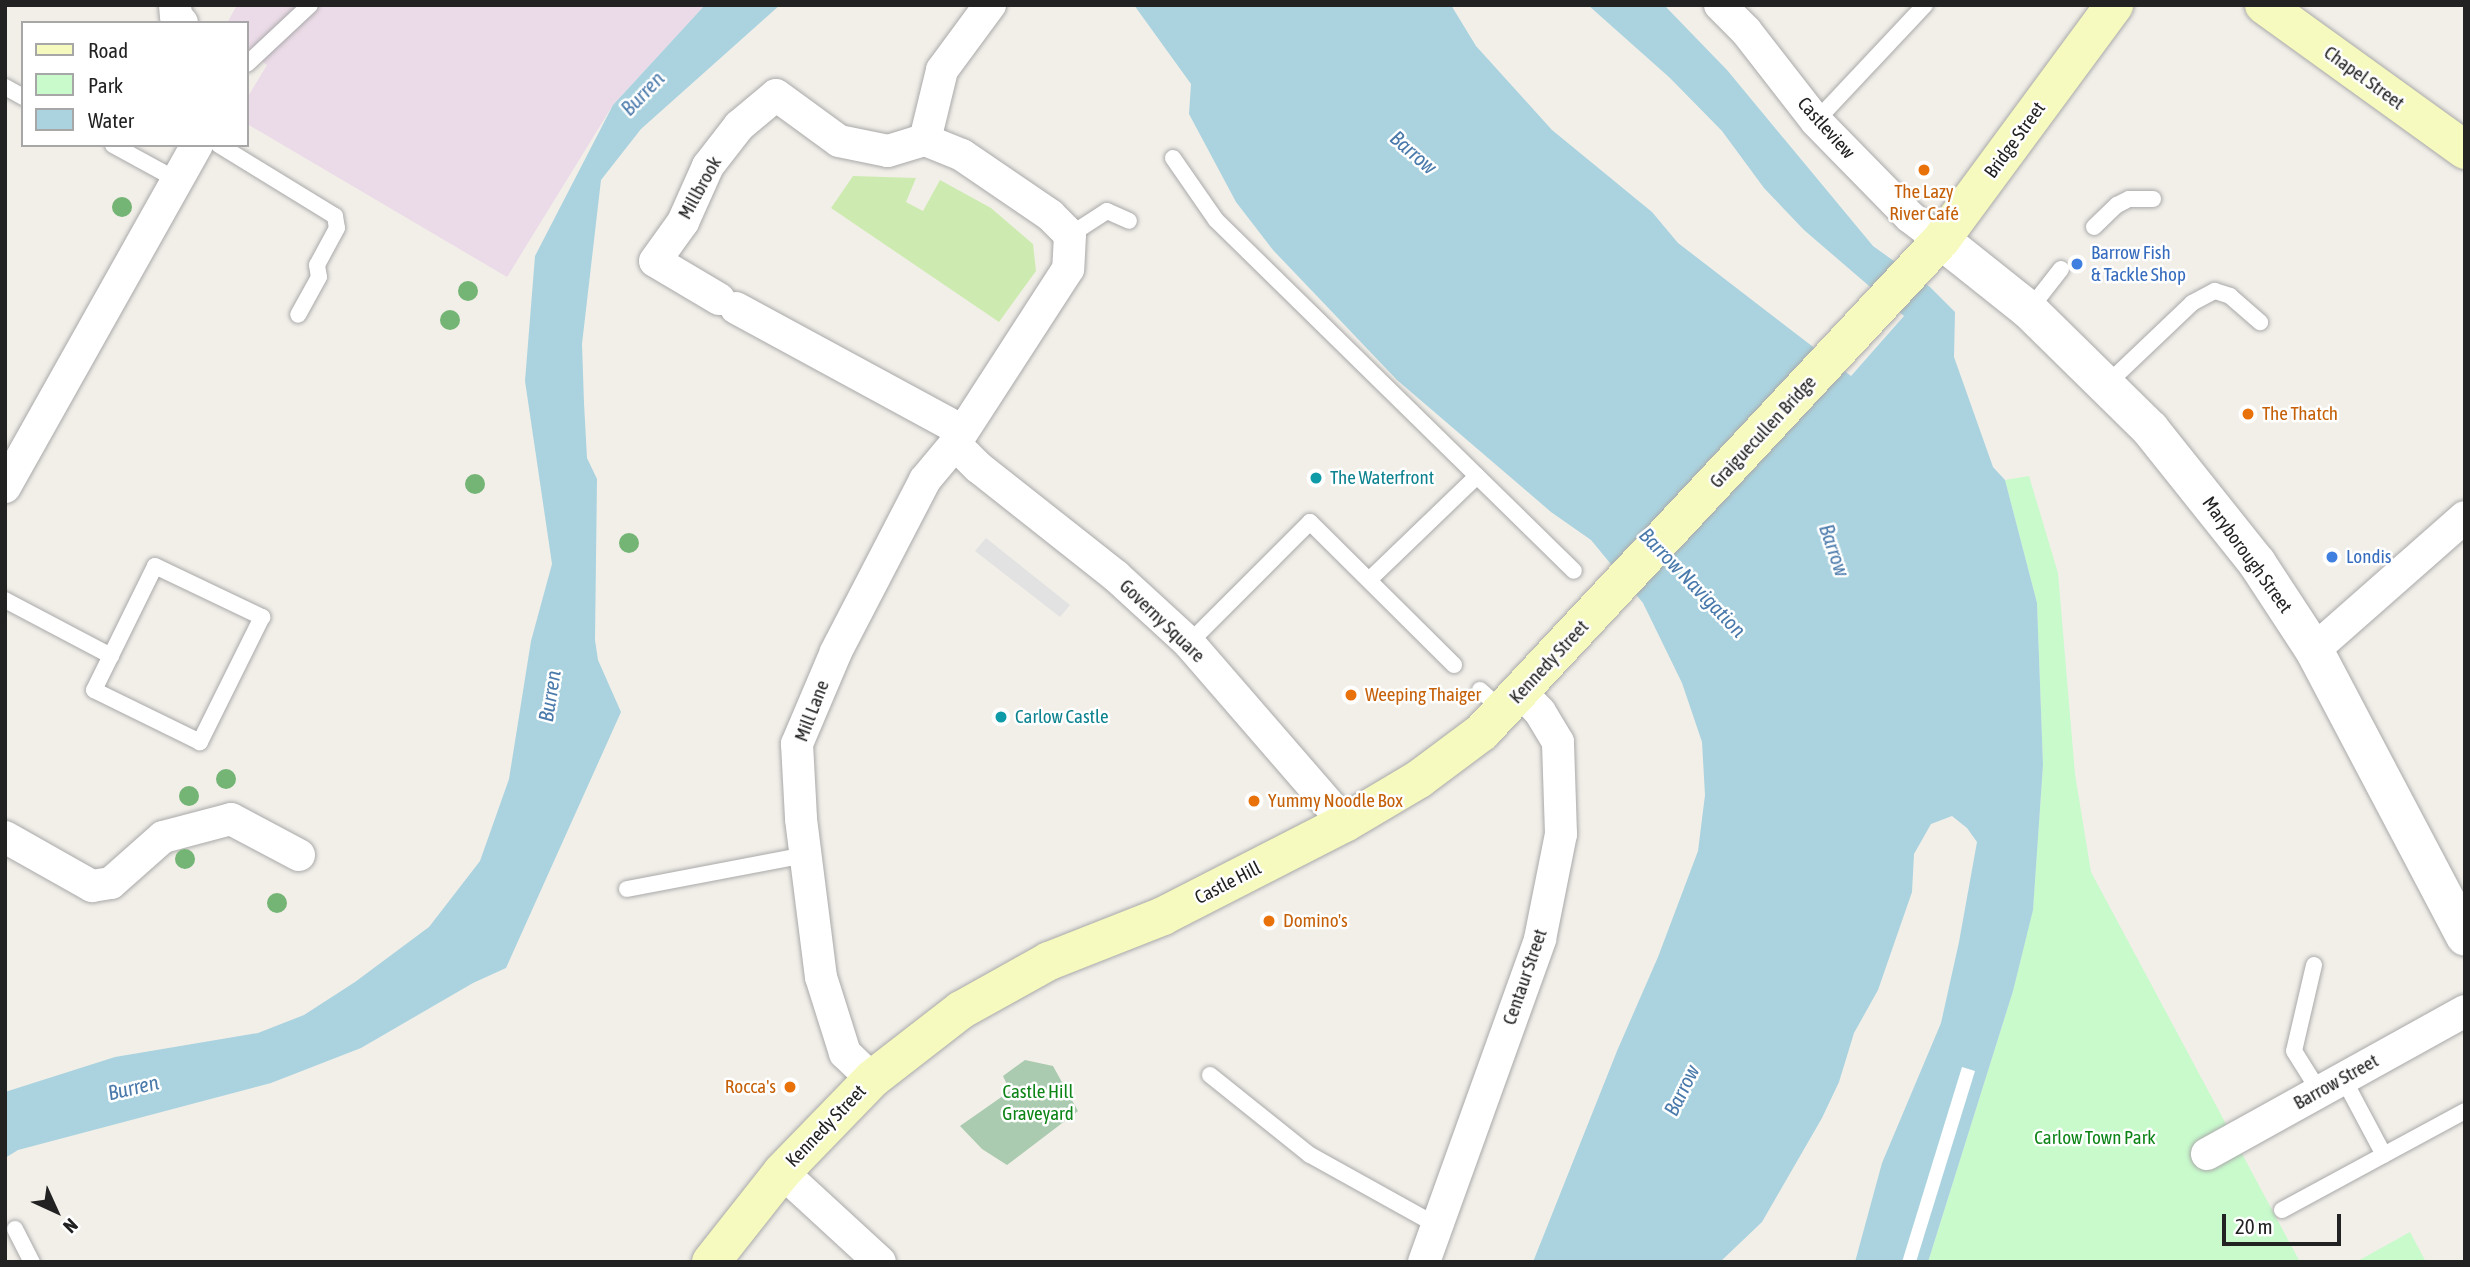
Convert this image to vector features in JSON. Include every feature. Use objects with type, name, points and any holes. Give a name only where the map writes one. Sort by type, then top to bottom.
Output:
[{"type":"main road","name":"Bridge Street","points":[[1912,273],[1941,240],[2115,5]]},
{"type":"main road","name":"Chapel Street","points":[[2264,5],[2465,150]]},
{"type":"main road","name":"Graiguecullen Bridge","points":[[1615,591],[1912,273]]},
{"type":"main road","name":"Kennedy Street","points":[[1496,707],[1615,591]]},
{"type":"main road","name":"Castle Hill","points":[[961,1010],[1049,961],[1163,916],[1345,822],[1419,779],[1496,707]]},
{"type":"main road","name":"Kennedy Street","points":[[711,1262],[782,1172],[872,1079],[961,1010]]},
{"type":"street","points":[[175,5],[176,16],[180,21]]},
{"type":"street","points":[[990,5],[942,70],[925,140],[961,155],[1060,225]]},
{"type":"street","name":"Castleview","points":[[1720,5],[1746,31],[1816,121],[1910,217],[1941,240]]},
{"type":"street","name":"Millbrook","points":[[728,304],[655,261],[682,222],[708,166],[739,126],[776,95],[839,141],[888,151],[925,140]]},
{"type":"street","points":[[5,487],[196,147]]},
{"type":"street","name":"Mill Lane","points":[[872,1079],[845,1053],[821,977],[805,855],[797,744],[836,652],[925,481],[958,437],[1068,269],[1060,225]]},
{"type":"street","name":"Maryborough Street","points":[[1941,240],[2029,310],[2150,429],[2257,563],[2314,650],[2465,937]]},
{"type":"street","name":"Governy Square","points":[[728,304],[958,437],[978,467],[1116,576],[1189,643],[1345,822]]},
{"type":"street","points":[[2314,650],[2465,517]]},
{"type":"street","name":"Centaur Street","points":[[1424,1262],[1541,939],[1561,834],[1558,742],[1540,712],[1496,707]]},
{"type":"street","points":[[5,837],[92,886],[111,883],[163,837],[231,819],[299,855]]},
{"type":"street","name":"Barrow Street","points":[[2207,1154],[2465,1011]]},
{"type":"street","points":[[782,1172],[880,1262]]},
{"type":"lane","points":[[248,63],[310,5]]},
{"type":"lane","points":[[1816,121],[1925,5]]},
{"type":"lane","points":[[5,87],[21,96]]},
{"type":"lane","points":[[117,147],[177,180]]},
{"type":"lane","points":[[222,147],[335,216],[337,228],[317,265],[319,277],[298,315]]},
{"type":"lane","points":[[1173,159],[1216,220],[1574,571]]},
{"type":"lane","points":[[2094,227],[2117,205],[2129,199],[2153,199]]},
{"type":"lane","points":[[1060,225],[1107,211],[1129,221]]},
{"type":"lane","points":[[2029,310],[2061,269]]},
{"type":"lane","points":[[2106,385],[2192,303],[2215,291],[2230,296],[2260,322]]},
{"type":"lane","points":[[1369,580],[1477,476]]},
{"type":"lane","points":[[1189,643],[1310,522],[1454,665]]},
{"type":"lane","points":[[155,566],[262,617],[200,742],[94,690],[111,656],[155,566]]},
{"type":"lane","points":[[5,600],[111,656]]},
{"type":"lane","points":[[627,889],[805,855]]},
{"type":"lane","points":[[2314,965],[2294,1051],[2331,1085],[2384,1154]]},
{"type":"lane","points":[[1210,1075],[1310,1155],[1438,1226]]},
{"type":"lane","points":[[2282,1210],[2465,1111]]},
{"type":"lane","points":[[15,1229],[32,1262]]},
{"type":"shaded area","points":[[237,5],[705,5],[613,105],[507,277],[248,125],[248,96],[267,65],[248,52],[248,21],[228,21]]},
{"type":"shaded area","points":[[986,538],[1070,605],[1060,617],[975,551]]},
{"type":"green space","points":[[853,176],[916,178],[906,202],[923,211],[940,180],[991,208],[1033,244],[1036,271],[999,322],[831,208]]},
{"type":"green space","name":"Carlow Town Park","points":[[2029,476],[2058,573],[2075,774],[2091,872],[2300,1262],[1928,1262],[2013,991],[2033,909],[2043,765],[2037,603],[2005,480]]},
{"type":"green space","name":"Castle Hill Graveyard","points":[[1025,1060],[1053,1066],[1078,1111],[1007,1165],[982,1149],[960,1126],[1010,1091],[1003,1076]]},
{"type":"green space","points":[[2410,1232],[2426,1262],[2356,1262]]},
{"type":"water","name":"Burren","points":[[705,5],[780,5],[641,129],[601,180],[582,344],[584,403],[587,458],[597,479],[595,640],[598,660],[621,712],[506,968],[473,983],[361,1048],[271,1083],[18,1150],[5,1158],[5,1092],[115,1057],[258,1033],[304,1015],[355,982],[429,927],[480,861],[509,779],[531,641],[552,564],[525,381],[535,256],[613,105]]},
{"type":"water","points":[[1134,5],[1451,5],[1476,46],[1552,130],[1652,212],[1678,243],[1851,376],[1904,316],[1804,230],[1764,188],[1722,131],[1670,78],[1588,5],[1664,5],[1727,70],[1873,246],[1930,287],[1955,312],[1954,357],[1993,467],[2005,480],[2037,603],[2043,765],[2033,910],[2013,991],[1928,1262],[1855,1262],[1882,1163],[1941,1023],[1959,942],[1977,842],[1967,828],[1952,816],[1931,824],[1914,854],[1912,892],[1878,990],[1854,1033],[1839,1082],[1822,1118],[1762,1222],[1720,1262],[1533,1262],[1617,1051],[1658,957],[1698,851],[1705,795],[1702,742],[1682,683],[1643,603],[1591,540],[1551,512],[1397,380],[1273,250],[1236,202],[1189,114],[1191,84]]},
{"type":"pier","points":[[1962,1067],[1975,1071],[1916,1262],[1902,1262]]},
{"type":"place","name":"The Lazy River Café","points":[[1924,170]]},
{"type":"place","name":"Barrow Fish & Tackle Shop","points":[[2077,264]]},
{"type":"place","name":"The Thatch","points":[[2248,414]]},
{"type":"place","name":"The Waterfront","points":[[1316,478]]},
{"type":"place","name":"Londis","points":[[2332,557]]},
{"type":"place","name":"Weeping Thaiger","points":[[1351,695]]},
{"type":"place","name":"Carlow Castle","points":[[1001,717]]},
{"type":"place","name":"Yummy Noodle Box","points":[[1254,801]]},
{"type":"place","name":"Domino's","points":[[1269,921]]},
{"type":"place","name":"Rocca's","points":[[790,1087]]},
{"type":"water label","name":"Barrow","points":[[1414,152]]},
{"type":"water label","name":"Barrow","points":[[1835,550]]},
{"type":"water label","name":"Barrow Navigation","points":[[1693,582]]},
{"type":"water label","name":"Barrow","points":[[1681,1090]]}]
